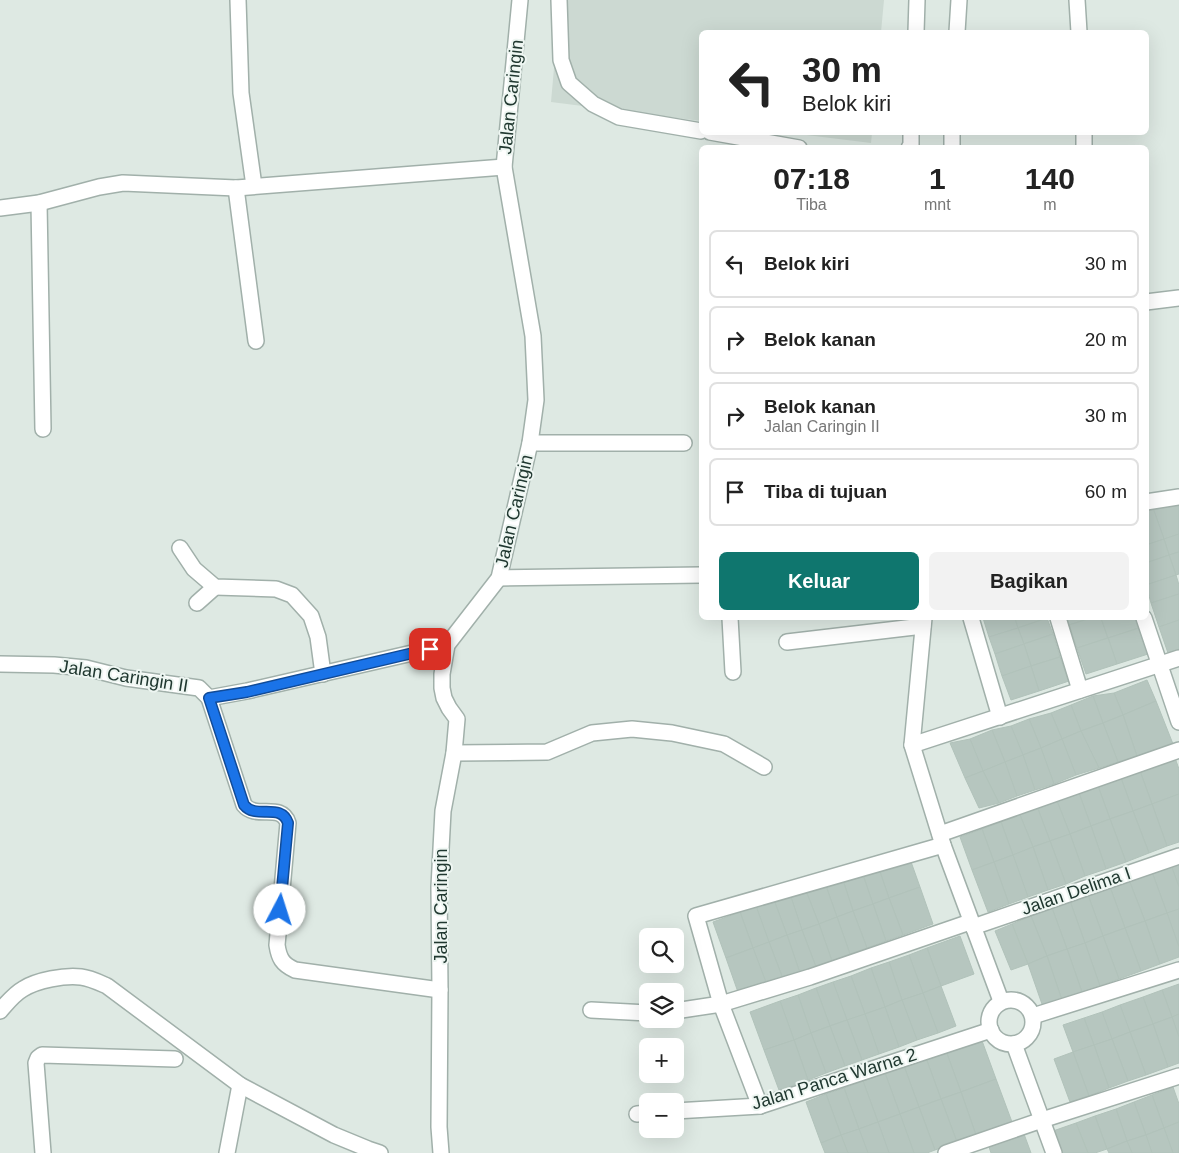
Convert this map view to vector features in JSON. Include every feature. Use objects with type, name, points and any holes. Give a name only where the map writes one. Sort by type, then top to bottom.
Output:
[{"type":"street","points":[[238,0],[241,93],[254,186]]},
{"type":"street","name":"Jalan Caringin","points":[[441,1153],[439,1127],[439,887],[442,811],[454,753],[457,718],[444,698],[442,674],[447,645],[499,578],[530,443],[536,400],[533,336],[504,167],[520,0]]},
{"type":"street","points":[[559,0],[561,60],[570,83],[593,104],[619,117],[699,131]]},
{"type":"street","points":[[916,30],[917,0]]},
{"type":"street","points":[[957,30],[959,0]]},
{"type":"street","points":[[1077,0],[1079,30]]},
{"type":"street","points":[[727,135],[782,145]]},
{"type":"street","points":[[0,208],[39,203],[99,187],[123,183],[236,188],[504,167]]},
{"type":"street","points":[[236,188],[256,341]]},
{"type":"street","points":[[39,203],[43,429]]},
{"type":"street","points":[[1149,302],[1179,298]]},
{"type":"street","points":[[530,443],[684,443]]},
{"type":"street","points":[[1149,502],[1179,497]]},
{"type":"street","points":[[180,548],[194,569],[215,587],[276,589],[292,595],[311,616],[318,637],[323,674]]},
{"type":"street","points":[[499,578],[699,574]]},
{"type":"street","points":[[197,603],[215,587]]},
{"type":"street","points":[[730,620],[733,672]]},
{"type":"street","points":[[972,620],[1000,717]]},
{"type":"street","points":[[1059,620],[1080,690]]},
{"type":"street","points":[[1145,620],[1179,722]]},
{"type":"street","points":[[787,642],[923,622],[912,745],[941,839],[1001,1002]]},
{"type":"street","name":"Jalan Caringin II","points":[[0,664],[54,665],[86,668],[126,678],[199,688],[209,698],[247,692],[447,645]]},
{"type":"street","points":[[912,745],[1179,658]]},
{"type":"street","points":[[209,698],[244,805],[252,811],[281,813],[288,823],[278,945],[278,956],[282,963],[295,970],[440,990]]},
{"type":"street","points":[[454,753],[547,752],[592,733],[632,729],[672,733],[724,744],[764,767]]},
{"type":"street","points":[[760,1106],[721,1004],[696,916],[941,839],[1179,750]]},
{"type":"street","name":"Jalan Delima I","points":[[684,1010],[721,1004],[810,977],[1179,856]]},
{"type":"street","points":[[1033,1016],[1179,970]]},
{"type":"street","points":[[0,1010],[21,990],[32,984],[45,980],[75,976],[94,980],[107,986],[240,1085],[334,1135],[380,1153]]},
{"type":"street","points":[[1010,999],[1020,1001],[1028,1007],[1033,1016],[1034,1024],[1028,1038],[1014,1044],[1000,1041],[994,1036],[989,1024],[991,1011],[1001,1002],[1010,999]]},
{"type":"street","points":[[591,1010],[639,1013]]},
{"type":"street","name":"Jalan Panca Warna 2","points":[[684,1110],[760,1106],[990,1030]]},
{"type":"street","points":[[1014,1044],[1054,1153]]},
{"type":"street","points":[[43,1153],[36,1064],[38,1058],[42,1055],[175,1059]]},
{"type":"street","points":[[946,1153],[1179,1076]]},
{"type":"street","points":[[227,1153],[240,1085]]},
{"type":"shaded area","points":[[560,0],[884,0],[881,30],[699,30],[699,121],[551,102]]},
{"type":"shaded area","points":[[806,135],[872,135],[871,143]]},
{"type":"building","points":[[1179,500],[1179,534],[1164,539],[1153,508]]},
{"type":"building","points":[[1153,508],[1164,539],[1149,544],[1149,510]]},
{"type":"building","points":[[1179,534],[1179,552],[1169,555],[1164,539]]},
{"type":"building","points":[[1164,539],[1169,555],[1149,562],[1149,544]]},
{"type":"building","points":[[1179,552],[1179,574],[1176,575],[1169,555]]},
{"type":"building","points":[[1169,555],[1176,575],[1149,584],[1149,562]]},
{"type":"building","points":[[1176,575],[1179,594],[1151,603],[1149,584]]},
{"type":"building","points":[[1179,594],[1179,620],[1159,627],[1151,603]]},
{"type":"building","points":[[984,620],[1016,620],[1018,628],[989,637]]},
{"type":"building","points":[[1016,620],[1041,620],[1018,628]]},
{"type":"building","points":[[1041,620],[1048,620],[1053,634],[1024,644],[1018,628]]},
{"type":"building","points":[[1068,620],[1085,620],[1069,625]]},
{"type":"building","points":[[1085,620],[1102,620],[1108,638],[1077,648],[1069,625]]},
{"type":"building","points":[[1102,620],[1137,620],[1139,628],[1108,638]]},
{"type":"building","points":[[1179,620],[1179,649],[1168,653],[1159,627]]},
{"type":"building","points":[[1018,628],[1024,644],[995,654],[989,637]]},
{"type":"building","points":[[1139,628],[1148,654],[1117,664],[1108,638]]},
{"type":"building","points":[[1053,634],[1060,657],[1031,666],[1024,644]]},
{"type":"building","points":[[1108,638],[1117,664],[1086,674],[1077,648]]},
{"type":"building","points":[[1024,644],[1031,666],[1002,676],[995,654]]},
{"type":"building","points":[[1060,657],[1069,681],[1039,691],[1031,666]]},
{"type":"building","points":[[1031,666],[1039,691],[1011,700],[1002,676]]},
{"type":"building","points":[[1147,680],[1156,701],[1123,715],[1114,693]]},
{"type":"building","points":[[1114,693],[1123,715],[1103,723],[1093,696]]},
{"type":"building","points":[[1093,696],[1103,723],[1081,731],[1071,705]]},
{"type":"building","points":[[1156,701],[1173,744],[1137,756],[1123,715]]},
{"type":"building","points":[[1071,705],[1081,731],[1062,739],[1051,713]]},
{"type":"building","points":[[1051,713],[1062,739],[1041,748],[1029,719]]},
{"type":"building","points":[[1123,715],[1137,756],[1118,762],[1103,723]]},
{"type":"building","points":[[1029,719],[1041,748],[1023,755],[1011,726]]},
{"type":"building","points":[[1103,723],[1118,762],[1099,768],[1081,731]]},
{"type":"building","points":[[1011,726],[1023,755],[1005,762],[992,730]]},
{"type":"building","points":[[992,730],[1005,762],[983,771],[970,739]]},
{"type":"building","points":[[1081,731],[1099,768],[1076,775],[1062,739]]},
{"type":"building","points":[[970,739],[983,771],[965,778],[950,743]]},
{"type":"building","points":[[1062,739],[1076,775],[1054,784],[1041,748]]},
{"type":"building","points":[[1041,748],[1054,784],[1035,790],[1023,755]]},
{"type":"building","points":[[1023,755],[1035,790],[1017,796],[1005,762]]},
{"type":"building","points":[[1175,758],[1179,769],[1179,794],[1152,804],[1140,771]]},
{"type":"building","points":[[1005,762],[1017,796],[999,803],[983,771]]},
{"type":"building","points":[[983,771],[999,803],[979,808],[965,778]]},
{"type":"building","points":[[1140,771],[1152,804],[1133,811],[1121,778]]},
{"type":"building","points":[[1121,778],[1133,811],[1110,819],[1098,786]]},
{"type":"building","points":[[1098,786],[1110,819],[1091,826],[1079,793]]},
{"type":"building","points":[[1079,793],[1091,826],[1070,834],[1057,801]]},
{"type":"building","points":[[1179,794],[1179,842],[1167,846],[1152,804]]},
{"type":"building","points":[[1057,801],[1070,834],[1050,841],[1038,809]]},
{"type":"building","points":[[1152,804],[1167,846],[1149,853],[1133,811]]},
{"type":"building","points":[[1038,809],[1050,841],[1033,847],[1020,815]]},
{"type":"building","points":[[1133,811],[1149,853],[1126,862],[1110,819]]},
{"type":"building","points":[[1020,815],[1033,847],[1013,855],[1001,822]]},
{"type":"building","points":[[1110,819],[1126,862],[1106,869],[1091,826]]},
{"type":"building","points":[[1001,822],[1013,855],[994,862],[982,829]]},
{"type":"building","points":[[1091,826],[1106,869],[1085,876],[1070,834]]},
{"type":"building","points":[[982,829],[994,862],[972,870],[960,837]]},
{"type":"building","points":[[1070,834],[1085,876],[1066,884],[1050,841]]},
{"type":"building","points":[[1050,841],[1066,884],[1048,890],[1033,847]]},
{"type":"building","points":[[1033,847],[1048,890],[1028,897],[1013,855]]},
{"type":"building","points":[[1013,855],[1028,897],[1009,904],[994,862]]},
{"type":"building","points":[[910,859],[920,887],[889,898],[879,869]]},
{"type":"building","points":[[994,862],[1009,904],[988,912],[972,870]]},
{"type":"building","points":[[1179,862],[1179,887],[1171,865]]},
{"type":"building","points":[[1171,865],[1179,887],[1179,909],[1167,913],[1152,872]]},
{"type":"building","points":[[879,869],[889,898],[873,904],[863,875]]},
{"type":"building","points":[[1152,872],[1167,913],[1145,921],[1129,880]]},
{"type":"building","points":[[863,875],[873,904],[853,911],[843,880]]},
{"type":"building","points":[[843,880],[853,911],[837,917],[826,886]]},
{"type":"building","points":[[1129,880],[1145,921],[1125,928],[1110,887]]},
{"type":"building","points":[[826,886],[837,917],[819,924],[806,891]]},
{"type":"building","points":[[920,887],[933,924],[903,935],[889,898]]},
{"type":"building","points":[[1110,887],[1125,928],[1103,936],[1088,895]]},
{"type":"building","points":[[806,891],[819,924],[802,930],[790,894]]},
{"type":"building","points":[[790,894],[802,930],[787,935],[774,900]]},
{"type":"building","points":[[1088,895],[1103,936],[1085,943],[1070,901]]},
{"type":"building","points":[[889,898],[903,935],[886,941],[873,904]]},
{"type":"building","points":[[774,900],[787,935],[769,942],[756,906]]},
{"type":"building","points":[[1070,901],[1085,943],[1067,949],[1052,908]]},
{"type":"building","points":[[873,904],[886,941],[867,948],[853,911]]},
{"type":"building","points":[[756,906],[769,942],[753,948],[740,912]]},
{"type":"building","points":[[1052,908],[1067,949],[1047,956],[1031,916]]},
{"type":"building","points":[[1179,909],[1179,947],[1167,913]]},
{"type":"building","points":[[853,911],[867,948],[850,954],[837,917]]},
{"type":"building","points":[[740,912],[753,948],[726,958],[713,922]]},
{"type":"building","points":[[1167,913],[1179,947],[1179,957],[1160,964],[1145,921]]},
{"type":"building","points":[[1031,916],[1047,956],[1028,964],[1012,924]]},
{"type":"building","points":[[837,917],[850,954],[832,961],[819,924]]},
{"type":"building","points":[[1145,921],[1160,964],[1141,971],[1125,928]]},
{"type":"building","points":[[819,924],[832,961],[816,967],[802,930]]},
{"type":"building","points":[[1012,924],[1028,964],[1011,970],[995,931]]},
{"type":"building","points":[[1125,928],[1141,971],[1119,979],[1103,936]]},
{"type":"building","points":[[802,930],[816,967],[800,973],[787,935]]},
{"type":"building","points":[[787,935],[800,973],[783,979],[769,942]]},
{"type":"building","points":[[960,936],[974,974],[941,986],[927,948]]},
{"type":"building","points":[[1103,936],[1119,979],[1100,986],[1085,943]]},
{"type":"building","points":[[769,942],[783,979],[767,985],[753,948]]},
{"type":"building","points":[[1085,943],[1100,986],[1082,992],[1067,949]]},
{"type":"building","points":[[753,948],[767,985],[739,995],[726,958]]},
{"type":"building","points":[[927,948],[941,986],[923,993],[909,955]]},
{"type":"building","points":[[1067,949],[1082,992],[1062,1000],[1047,956]]},
{"type":"building","points":[[909,955],[923,993],[902,1000],[889,962]]},
{"type":"building","points":[[1047,956],[1062,1000],[1043,1007],[1028,964]]},
{"type":"building","points":[[889,962],[902,1000],[885,1007],[871,968]]},
{"type":"building","points":[[871,968],[885,1007],[865,1014],[851,976]]},
{"type":"building","points":[[851,976],[865,1014],[847,1020],[833,982]]},
{"type":"building","points":[[833,982],[847,1020],[830,1026],[816,988]]},
{"type":"building","points":[[1179,984],[1179,1014],[1172,1017],[1162,990]]},
{"type":"building","points":[[941,986],[956,1026],[938,1033],[923,993]]},
{"type":"building","points":[[816,988],[830,1026],[811,1033],[798,995]]},
{"type":"building","points":[[1162,990],[1172,1017],[1153,1024],[1143,997]]},
{"type":"building","points":[[923,993],[938,1033],[917,1040],[902,1000]]},
{"type":"building","points":[[798,995],[811,1033],[794,1040],[780,1001]]},
{"type":"building","points":[[1143,997],[1153,1024],[1130,1032],[1120,1005]]},
{"type":"building","points":[[902,1000],[917,1040],[899,1047],[885,1007]]},
{"type":"building","points":[[780,1001],[794,1040],[764,1050],[750,1012]]},
{"type":"building","points":[[1120,1005],[1130,1032],[1112,1039],[1102,1012]]},
{"type":"building","points":[[885,1007],[899,1047],[879,1054],[865,1014]]},
{"type":"building","points":[[1102,1012],[1112,1039],[1094,1045],[1084,1018]]},
{"type":"building","points":[[865,1014],[879,1054],[862,1060],[847,1020]]},
{"type":"building","points":[[1179,1014],[1179,1037],[1172,1017]]},
{"type":"building","points":[[1172,1017],[1179,1037],[1179,1063],[1168,1067],[1153,1024]]},
{"type":"building","points":[[1084,1018],[1094,1045],[1073,1052],[1063,1025]]},
{"type":"building","points":[[847,1020],[862,1060],[845,1066],[830,1026]]},
{"type":"building","points":[[1153,1024],[1168,1067],[1146,1075],[1130,1032]]},
{"type":"building","points":[[830,1026],[845,1066],[826,1073],[811,1033]]},
{"type":"building","points":[[1130,1032],[1146,1075],[1128,1081],[1112,1039]]},
{"type":"building","points":[[811,1033],[826,1073],[808,1080],[794,1040]]},
{"type":"building","points":[[981,1038],[996,1079],[961,1092],[946,1051]]},
{"type":"building","points":[[1112,1039],[1128,1081],[1109,1088],[1094,1045]]},
{"type":"building","points":[[794,1040],[808,1080],[779,1090],[764,1050]]},
{"type":"building","points":[[1094,1045],[1109,1088],[1089,1096],[1073,1052]]},
{"type":"building","points":[[946,1051],[961,1092],[941,1099],[926,1058]]},
{"type":"building","points":[[1073,1052],[1089,1096],[1070,1102],[1054,1059]]},
{"type":"building","points":[[926,1058],[941,1099],[919,1107],[904,1066]]},
{"type":"building","points":[[904,1066],[919,1107],[900,1114],[885,1073]]},
{"type":"building","points":[[885,1073],[900,1114],[878,1122],[863,1081]]},
{"type":"building","points":[[996,1079],[1012,1122],[976,1135],[961,1092]]},
{"type":"building","points":[[863,1081],[878,1122],[859,1129],[844,1088]]},
{"type":"building","points":[[1173,1087],[1179,1104],[1179,1122],[1164,1128],[1152,1095]]},
{"type":"building","points":[[844,1088],[859,1129],[841,1135],[826,1094]]},
{"type":"building","points":[[961,1092],[976,1135],[957,1142],[941,1099]]},
{"type":"building","points":[[826,1094],[841,1135],[821,1143],[806,1102]]},
{"type":"building","points":[[1152,1095],[1164,1128],[1146,1135],[1134,1102]]},
{"type":"building","points":[[941,1099],[957,1142],[935,1150],[919,1107]]},
{"type":"building","points":[[1134,1102],[1146,1135],[1127,1141],[1116,1109]]},
{"type":"building","points":[[919,1107],[935,1150],[927,1153],[914,1153],[900,1114]]},
{"type":"building","points":[[1116,1109],[1127,1141],[1107,1149],[1095,1116]]},
{"type":"building","points":[[900,1114],[914,1153],[889,1153],[878,1122]]},
{"type":"building","points":[[1095,1116],[1107,1149],[1088,1153],[1076,1123]]},
{"type":"building","points":[[878,1122],[889,1153],[868,1153],[859,1129]]},
{"type":"building","points":[[1179,1122],[1179,1153],[1173,1153],[1164,1128]]},
{"type":"building","points":[[1076,1123],[1088,1153],[1061,1153],[1053,1131]]},
{"type":"building","points":[[1164,1128],[1173,1153],[1152,1153],[1146,1135]]},
{"type":"building","points":[[859,1129],[868,1153],[848,1153],[841,1135]]},
{"type":"building","points":[[1024,1134],[1031,1153],[991,1153],[989,1147]]},
{"type":"building","points":[[841,1135],[848,1153],[825,1153],[821,1143]]},
{"type":"building","points":[[1146,1135],[1152,1153],[1132,1153],[1127,1141]]},
{"type":"building","points":[[1127,1141],[1132,1153],[1109,1153],[1107,1149]]},
{"type":"route","points":[[280,910],[288,823],[281,813],[252,811],[244,805],[209,698],[247,692],[430,649]]}]
